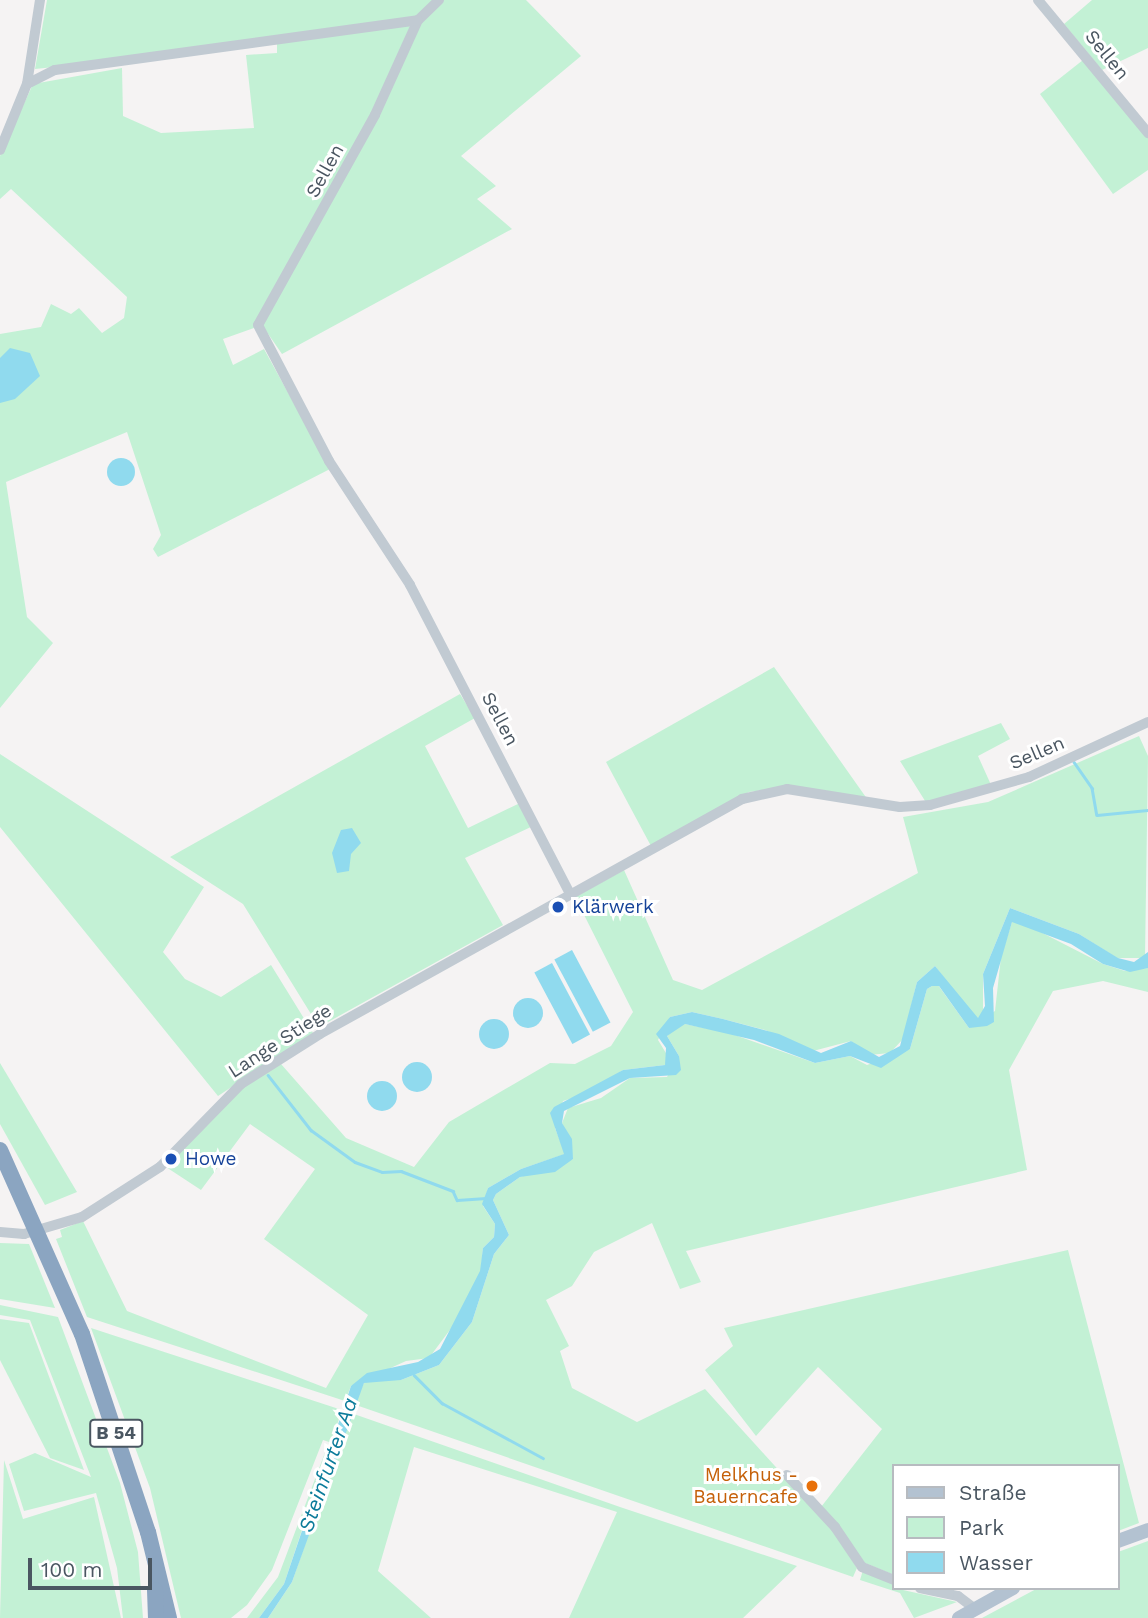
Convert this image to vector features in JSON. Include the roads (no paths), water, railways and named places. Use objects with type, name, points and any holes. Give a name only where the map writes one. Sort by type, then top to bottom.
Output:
[{"type":"highway","name":"B 54","points":[[0,1150],[46,1243],[72,1306],[148,1532],[169,1618]]},
{"type":"highway","points":[[148,1532],[156,1618]]},
{"type":"main road","points":[[1120,1540],[1148,1530]]},
{"type":"main road","points":[[958,1618],[1009,1590]]},
{"type":"street","points":[[0,150],[27,84],[40,0]]},
{"type":"street","name":"Sellen","points":[[439,0],[418,20],[375,115],[258,325],[329,461],[410,586],[570,894],[764,791],[788,789],[900,807],[930,805],[1029,777],[1148,722]]},
{"type":"street","name":"Sellen","points":[[1038,0],[1148,133]]},
{"type":"street","points":[[27,84],[55,70],[418,20]]},
{"type":"street","name":"Lange Stiege","points":[[0,1232],[24,1234],[100,1205],[160,1167],[241,1084],[570,894]]},
{"type":"street","points":[[787,1475],[835,1527],[862,1567],[892,1579]]},
{"type":"street","points":[[930,1590],[958,1596],[975,1609]]},
{"type":"water","points":[[10,348],[30,353],[40,376],[15,399],[0,403],[0,358]]},
{"type":"water","points":[[121,458],[131,462],[135,472],[131,482],[121,486],[111,482],[107,472],[111,462]]},
{"type":"water","points":[[352,828],[361,843],[351,854],[349,871],[337,873],[332,853],[341,830]]},
{"type":"water","name":"Steinfurter Aa","points":[[1010,908],[1079,934],[1118,958],[1134,962],[1148,952],[1148,968],[1130,972],[1103,964],[1071,944],[1012,922],[993,988],[994,1022],[987,1026],[969,1028],[939,986],[932,986],[927,989],[910,1049],[881,1068],[850,1056],[815,1063],[754,1040],[685,1024],[667,1036],[679,1056],[681,1070],[676,1075],[630,1078],[564,1111],[562,1123],[572,1139],[573,1159],[555,1172],[520,1177],[496,1194],[493,1200],[509,1235],[494,1254],[472,1322],[439,1365],[401,1380],[364,1383],[292,1582],[268,1618],[259,1618],[284,1584],[351,1386],[367,1373],[418,1362],[440,1349],[480,1271],[483,1248],[494,1237],[495,1224],[482,1204],[488,1188],[521,1169],[564,1154],[550,1113],[554,1107],[623,1070],[665,1065],[666,1048],[656,1034],[670,1017],[692,1012],[779,1034],[821,1053],[851,1041],[879,1057],[900,1046],[917,982],[935,966],[978,1018],[985,1006],[983,974]]},
{"type":"water","points":[[572,950],[610,1022],[593,1032],[554,959]]},
{"type":"water","points":[[552,963],[590,1035],[572,1044],[534,972]]},
{"type":"water","points":[[528,998],[539,1002],[543,1013],[539,1024],[528,1028],[517,1024],[513,1013],[517,1002]]},
{"type":"water","points":[[494,1019],[505,1023],[509,1034],[505,1045],[494,1049],[483,1045],[479,1034],[483,1023]]},
{"type":"water","points":[[417,1062],[428,1066],[432,1077],[428,1088],[417,1092],[406,1088],[402,1077],[406,1066]]},
{"type":"water","points":[[382,1081],[393,1085],[397,1096],[393,1107],[382,1111],[371,1107],[367,1096],[371,1085]]},
{"type":"waterway","points":[[1074,762],[1092,788],[1097,815],[1148,810]]},
{"type":"waterway","points":[[268,1075],[311,1130],[355,1162],[382,1172],[401,1171],[453,1191],[457,1200],[486,1198]]},
{"type":"waterway","points":[[414,1375],[442,1403],[543,1458]]},
{"type":"place","name":"Klärwerk","points":[[558,907]]},
{"type":"place","name":"Howe","points":[[171,1159]]},
{"type":"place","name":"Melkhus - Bauerncafe","points":[[812,1486]]}]
